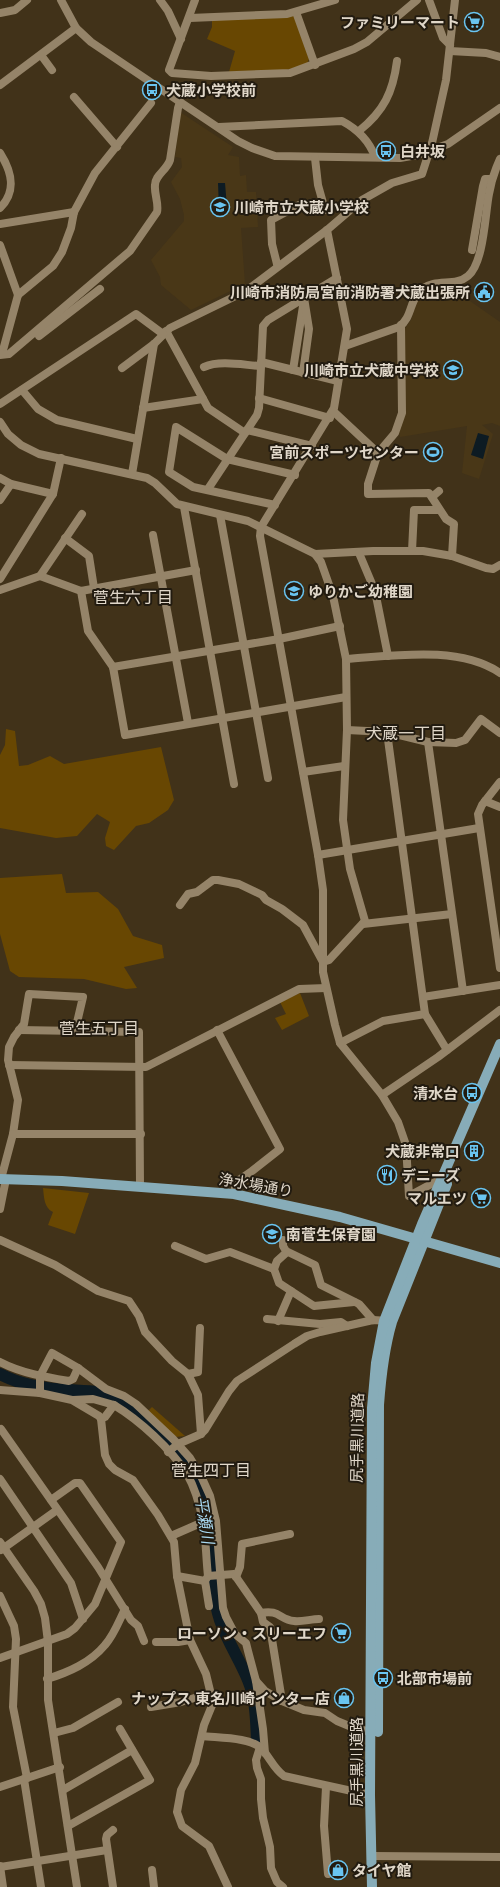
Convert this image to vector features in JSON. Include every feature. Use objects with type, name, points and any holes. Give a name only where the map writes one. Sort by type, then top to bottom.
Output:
[{"type":"main road","name":"尻手黒川道路","points":[[373,1856],[370,1834],[372,1408],[376,1363],[388,1321],[442,1181],[500,1044]]},
{"type":"main road","name":"尻手黒川道路","points":[[420,1240],[500,1058]]},
{"type":"main road","name":"浄水場通り","points":[[2,1179],[105,1187],[140,1186],[234,1194],[340,1217],[500,1262]]},
{"type":"main road","name":"尻手黒川道路","points":[[372,1887],[376,1830],[380,1601],[379,1405],[381,1372],[387,1341],[388,1321]]},
{"type":"street","points":[[0,13],[15,10],[27,0]]},
{"type":"street","points":[[62,0],[76,28],[90,42],[245,145],[265,153],[284,157],[400,158],[429,152],[448,144],[500,108]]},
{"type":"street","points":[[160,0],[168,12],[181,39]]},
{"type":"street","points":[[195,0],[190,18],[169,70],[172,73],[211,76],[290,73],[315,65],[367,42],[417,0]]},
{"type":"street","points":[[190,18],[287,14],[335,0]]},
{"type":"street","points":[[429,0],[443,38],[450,48],[486,53],[500,57]]},
{"type":"street","points":[[122,368],[154,344],[170,328],[246,291],[327,230],[362,200],[392,183],[422,174],[429,152],[446,80],[455,0]]},
{"type":"street","points":[[296,12],[315,65]]},
{"type":"street","points":[[0,85],[76,28]]},
{"type":"street","points":[[40,54],[52,70]]},
{"type":"street","points":[[359,131],[373,120],[384,105],[391,89],[397,61]]},
{"type":"street","points":[[74,97],[116,147]]},
{"type":"street","points":[[151,103],[95,173],[74,212],[71,228],[62,252],[54,266],[18,295],[1,354],[9,354],[130,251],[157,212],[158,207],[155,185],[158,176],[168,166],[170,160],[180,102]]},
{"type":"street","points":[[219,127],[342,121],[359,131],[373,151],[375,158]]},
{"type":"street","points":[[0,153],[10,173],[12,184],[11,192],[6,202],[0,208]]},
{"type":"street","points":[[315,158],[318,186],[325,210]]},
{"type":"street","points":[[345,346],[401,325],[409,316],[417,293],[423,288],[436,282],[452,282],[464,279],[474,270],[479,251],[492,179],[500,159]]},
{"type":"street","points":[[472,250],[483,186],[486,179],[492,179]]},
{"type":"street","points":[[277,264],[272,244],[271,220],[299,205]]},
{"type":"street","points":[[0,224],[74,212]]},
{"type":"street","points":[[327,230],[347,329],[331,414],[295,475],[261,527],[260,536],[318,855],[323,890],[323,972],[340,1043],[382,1095],[398,1122],[406,1144],[409,1196],[435,1182],[442,1181]]},
{"type":"street","points":[[0,245],[18,295]]},
{"type":"street","points":[[208,489],[257,416],[263,326],[268,320],[337,278]]},
{"type":"street","points":[[29,338],[37,338],[100,289]]},
{"type":"street","points":[[293,370],[304,298]]},
{"type":"street","points":[[303,373],[309,329],[304,298]]},
{"type":"street","points":[[0,404],[136,314],[164,333],[208,408],[246,432],[312,446]]},
{"type":"street","points":[[401,325],[402,413],[395,433],[378,454],[368,484],[368,494],[429,493],[446,519],[454,524],[452,556]]},
{"type":"street","points":[[132,474],[154,344]]},
{"type":"street","points":[[204,367],[209,365],[224,364],[260,364],[338,381]]},
{"type":"street","points":[[22,390],[38,409],[57,420],[137,439]]},
{"type":"street","points":[[259,398],[331,414],[378,454]]},
{"type":"street","points":[[143,408],[203,399]]},
{"type":"street","points":[[0,422],[8,434],[21,445],[39,454],[132,474],[155,483],[170,499],[184,507],[248,521],[315,554],[321,562],[330,584],[346,659],[346,730],[343,820],[350,869],[365,921],[328,960],[323,962]]},
{"type":"street","points":[[275,505],[208,489],[193,487],[169,472],[176,427],[227,459],[295,475]]},
{"type":"street","points":[[0,579],[53,494],[62,458]]},
{"type":"street","points":[[0,478],[11,484],[53,494]]},
{"type":"street","points":[[0,500],[11,484]]},
{"type":"street","points":[[432,497],[439,491]]},
{"type":"street","points":[[184,507],[234,784]]},
{"type":"street","points":[[412,551],[414,510],[439,510]]},
{"type":"street","points":[[0,590],[40,576],[82,514]]},
{"type":"street","points":[[220,515],[268,778]]},
{"type":"street","points":[[153,535],[188,724]]},
{"type":"street","points":[[65,538],[89,556],[94,588]]},
{"type":"street","points":[[315,554],[412,551],[438,553],[452,556],[492,569],[500,565]]},
{"type":"street","points":[[359,553],[375,591],[388,656]]},
{"type":"street","points":[[40,576],[81,590],[196,570]]},
{"type":"street","points":[[81,590],[88,631],[113,667],[125,735],[256,711],[346,697]]},
{"type":"street","points":[[113,667],[279,639],[340,626]]},
{"type":"street","points":[[346,659],[388,656],[452,656],[483,664],[500,673]]},
{"type":"street","points":[[346,730],[387,732],[428,742],[461,743],[481,719],[500,733]]},
{"type":"street","points":[[387,732],[425,1014],[447,1050]]},
{"type":"street","points":[[428,742],[463,991]]},
{"type":"street","points":[[303,772],[344,766]]},
{"type":"street","points":[[500,782],[485,801],[478,814],[500,968]]},
{"type":"street","points":[[485,801],[500,807]]},
{"type":"street","points":[[318,855],[479,828]]},
{"type":"street","points":[[180,905],[188,894],[197,892],[213,880],[239,884],[262,895],[266,900],[282,909],[303,926],[323,962]]},
{"type":"street","points":[[363,924],[452,914]]},
{"type":"street","points":[[423,997],[500,985]]},
{"type":"street","points":[[9,1065],[146,1067],[299,989],[326,988]]},
{"type":"street","points":[[0,1209],[2,1179],[13,1134],[18,1100],[9,1065],[10,1048],[19,1030],[24,1024],[29,994],[83,997],[75,1031]]},
{"type":"street","points":[[382,1095],[447,1050],[500,1010]]},
{"type":"street","points":[[340,1043],[383,1021],[425,1014]]},
{"type":"street","points":[[19,1030],[139,1032],[140,1186]]},
{"type":"street","points":[[217,1030],[280,1149],[236,1182],[234,1194]]},
{"type":"street","points":[[13,1134],[140,1134]]},
{"type":"street","points":[[0,1240],[55,1265],[98,1291],[129,1301],[139,1316],[145,1332],[172,1361],[188,1374],[198,1395],[201,1434]]},
{"type":"street","points":[[283,1240],[283,1246],[288,1252],[315,1265],[321,1285],[355,1302],[373,1320]]},
{"type":"street","points":[[175,1246],[206,1259],[230,1252],[274,1269]]},
{"type":"street","points":[[288,1252],[277,1261],[274,1269],[279,1283],[314,1306],[355,1302]]},
{"type":"street","points":[[278,1321],[291,1291]]},
{"type":"street","points":[[267,1320],[320,1324],[342,1322],[347,1326]]},
{"type":"street","points":[[173,1448],[201,1434],[237,1381],[307,1336],[373,1320],[388,1321]]},
{"type":"street","points":[[188,1374],[198,1372],[200,1328]]},
{"type":"street","points":[[40,1392],[40,1379],[52,1353],[78,1368],[106,1389],[124,1396],[136,1404],[173,1448],[187,1475],[194,1490],[203,1522],[212,1577],[222,1599],[226,1617],[235,1634],[246,1643],[256,1681],[264,1729],[262,1750],[256,1760],[256,1768],[261,1779],[261,1799],[267,1840],[270,1847],[271,1868],[277,1882],[283,1887]]},
{"type":"street","points":[[0,1362],[40,1379],[69,1381],[73,1379],[78,1368]]},
{"type":"street","points":[[0,1390],[40,1392],[72,1400],[93,1399],[114,1405],[133,1416],[173,1448],[190,1458],[201,1476],[210,1496],[216,1521],[209,1606]]},
{"type":"street","points":[[72,1400],[101,1419]]},
{"type":"street","points":[[101,1419],[105,1417],[114,1405]]},
{"type":"street","points":[[101,1419],[105,1455],[109,1464],[115,1470],[133,1480],[171,1536],[176,1553],[177,1576],[190,1640],[206,1674],[212,1703],[195,1763],[182,1790],[177,1812],[182,1826],[209,1846],[228,1887]]},
{"type":"street","points":[[0,1430],[2,1429],[51,1500],[131,1620],[138,1626],[144,1641]]},
{"type":"street","points":[[0,1479],[34,1526],[72,1583],[83,1619]]},
{"type":"street","points":[[0,1658],[67,1634],[83,1619],[95,1604],[121,1542],[80,1483],[75,1483],[51,1500]]},
{"type":"street","points":[[57,1510],[1,1547],[41,1604],[48,1642],[48,1700],[60,1767],[77,1887]]},
{"type":"street","points":[[171,1536],[203,1522]]},
{"type":"street","points":[[236,1577],[240,1567],[242,1544],[290,1534]]},
{"type":"street","points":[[177,1576],[212,1577],[234,1574],[261,1613],[263,1622],[270,1627],[282,1701]]},
{"type":"street","points":[[0,1596],[14,1626],[16,1652],[14,1719],[26,1779],[41,1887]]},
{"type":"street","points":[[47,1679],[69,1672],[91,1659],[106,1644],[125,1609]]},
{"type":"street","points":[[261,1613],[269,1611],[294,1621],[320,1619]]},
{"type":"street","points":[[156,1642],[178,1642],[190,1640]]},
{"type":"street","points":[[256,1681],[265,1691],[282,1701],[304,1710],[325,1713],[337,1721],[371,1732]]},
{"type":"street","points":[[151,1707],[181,1702],[211,1693]]},
{"type":"street","points":[[54,1733],[73,1728],[118,1702]]},
{"type":"street","points":[[68,1826],[150,1780],[120,1729]]},
{"type":"street","points":[[202,1736],[252,1742],[262,1750],[277,1771],[284,1776],[326,1787],[370,1795]]},
{"type":"street","points":[[63,1790],[132,1750]]},
{"type":"street","points":[[0,1787],[60,1767]]},
{"type":"street","points":[[326,1787],[324,1826],[328,1874]]},
{"type":"street","points":[[113,1830],[107,1835],[107,1850],[113,1887]]},
{"type":"street","points":[[3,1887],[0,1867],[107,1850]]},
{"type":"street","points":[[373,1856],[500,1857]]},
{"type":"street","points":[[152,1870],[154,1887]]},
{"type":"shaded area","points":[[294,16],[309,59],[307,64],[286,70],[229,72],[235,51],[207,39],[212,27],[212,20]]},
{"type":"shaded area","name":"川崎市立犬蔵小学校","points":[[180,112],[233,147],[228,155],[239,157],[240,176],[246,175],[247,192],[256,192],[258,227],[241,228],[245,284],[191,310],[161,285],[160,277],[151,260],[184,221],[180,199],[171,182],[182,167],[181,158],[175,157]]},
{"type":"shaded area","name":"川崎市立犬蔵中学校","points":[[447,285],[500,322],[500,426],[492,423],[482,425],[493,434],[479,479],[462,473],[467,426],[400,437],[399,433],[404,330],[411,320],[418,299],[427,288]]},
{"type":"shaded area","points":[[6,729],[15,731],[19,766],[28,765],[50,756],[64,764],[161,747],[174,800],[168,810],[149,823],[136,826],[114,850],[106,846],[105,838],[110,822],[97,814],[77,836],[56,838],[0,828],[0,755],[5,745]]},
{"type":"shaded area","points":[[62,874],[66,893],[98,892],[118,909],[133,936],[162,945],[164,958],[124,967],[137,988],[126,989],[84,979],[19,977],[10,971],[0,934],[0,878]]},
{"type":"shaded area","points":[[300,993],[309,1016],[282,1030],[275,1018],[286,1014],[280,1002]]},
{"type":"shaded area","points":[[43,1188],[89,1193],[75,1234],[48,1225],[53,1212],[46,1205]]},
{"type":"shaded area","points":[[152,1407],[185,1436],[175,1437],[148,1411]]},
{"type":"water","points":[[218,183],[225,183],[227,207],[219,208]]},
{"type":"water","points":[[478,433],[489,436],[483,459],[471,455]]},
{"type":"waterway","name":"平瀬川","points":[[0,1374],[16,1381],[34,1386],[52,1389],[96,1392],[114,1396],[152,1427],[172,1447],[188,1467],[204,1503],[209,1531],[214,1595],[220,1620],[251,1687],[255,1710],[257,1740]]},
{"type":"place","name":"ファミリーマート","points":[[474,22]]},
{"type":"place","name":"犬蔵小学校前","points":[[152,90]]},
{"type":"place","name":"白井坂","points":[[386,151]]},
{"type":"place","name":"川崎市立犬蔵小学校","points":[[220,207]]},
{"type":"place","name":"川崎市消防局宮前消防署犬蔵出張所","points":[[484,292]]},
{"type":"place","name":"川崎市立犬蔵中学校","points":[[453,370]]},
{"type":"place","name":"宮前スポーツセンター","points":[[433,452]]},
{"type":"place","name":"ゆりかご幼稚園","points":[[294,591]]},
{"type":"place","name":"清水台","points":[[472,1093]]},
{"type":"place","name":"犬蔵非常口","points":[[474,1151]]},
{"type":"place","name":"デニーズ","points":[[387,1175]]},
{"type":"place","name":"マルエツ","points":[[481,1198]]},
{"type":"place","name":"南菅生保育園","points":[[272,1234]]},
{"type":"place","name":"ローソン・スリーエフ","points":[[341,1633]]},
{"type":"place","name":"北部市場前","points":[[383,1678]]},
{"type":"place","name":"ナップス 東名川崎インター店","points":[[344,1698]]},
{"type":"place","name":"タイヤ館","points":[[338,1870]]},
{"type":"district","name":"菅生六丁目","points":[[133,597]]},
{"type":"district","name":"犬蔵一丁目","points":[[406,733]]},
{"type":"district","name":"菅生五丁目","points":[[99,1028]]},
{"type":"district","name":"菅生四丁目","points":[[211,1470]]}]
